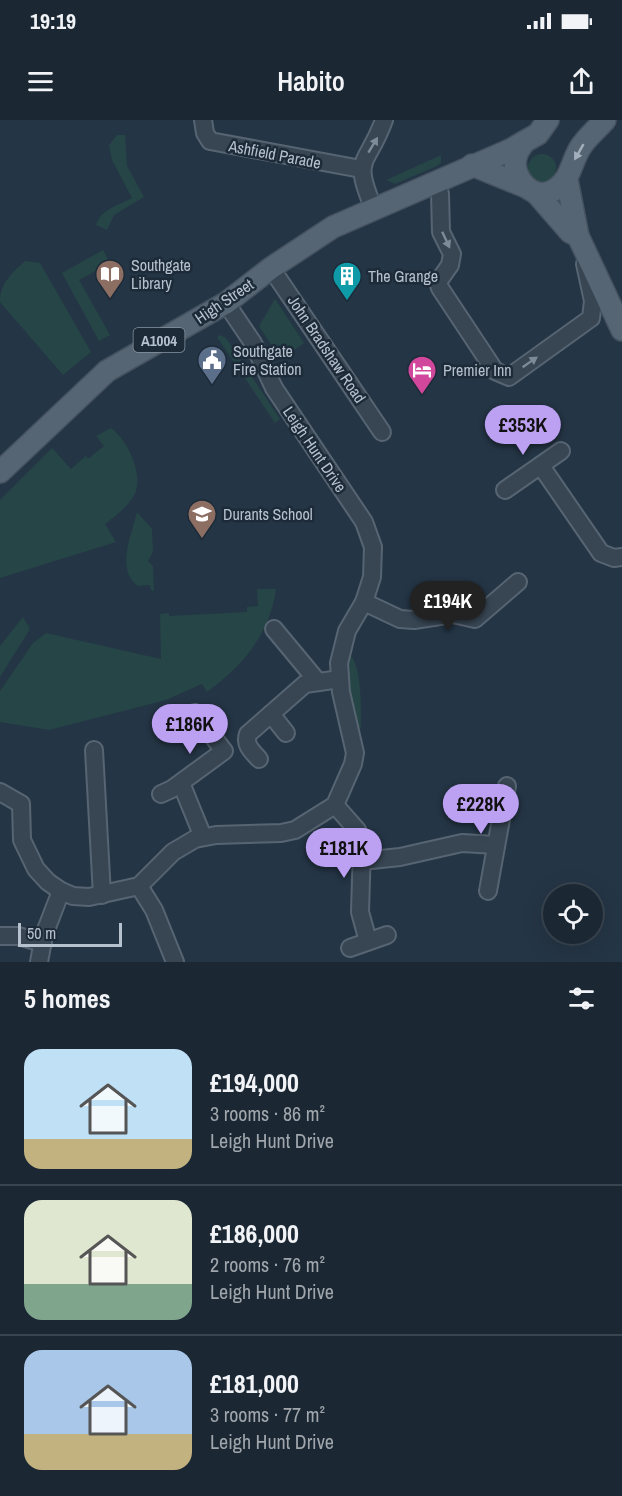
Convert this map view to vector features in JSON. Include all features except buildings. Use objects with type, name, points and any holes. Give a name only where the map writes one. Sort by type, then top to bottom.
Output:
[{"type":"main road","points":[[548,120],[538,134],[524,142],[516,154],[516,175],[580,242]]},
{"type":"main road","points":[[472,165],[531,191],[556,190],[567,180],[580,146],[603,123]]},
{"type":"main road","name":"High Street","points":[[1,470],[107,371],[226,303],[271,268],[327,230],[524,142]]},
{"type":"main road","points":[[567,180],[580,242],[622,330]]},
{"type":"street","points":[[374,209],[363,185],[361,169],[384,120]]},
{"type":"street","name":"Ashfield Parade","points":[[203,121],[205,133],[210,141],[361,169]]},
{"type":"street","points":[[436,183],[440,194],[441,231],[452,254],[450,264],[438,282],[440,288],[495,371],[509,377],[591,318],[593,301],[580,242]]},
{"type":"street","name":"John Bradshaw Road","points":[[271,268],[382,432]]},
{"type":"street","name":"Leigh Hunt Drive","points":[[226,303],[253,343],[274,388],[364,522],[373,547],[372,577],[364,602],[346,631],[341,650],[340,679],[355,753],[353,764],[335,805]]},
{"type":"street","points":[[505,490],[561,451]]},
{"type":"street","points":[[541,465],[601,553],[614,558],[622,557]]},
{"type":"street","points":[[364,602],[400,619],[414,620],[453,614],[475,619],[518,582]]},
{"type":"street","points":[[274,629],[318,682]]},
{"type":"street","points":[[259,759],[246,740],[248,734],[305,684],[340,679]]},
{"type":"street","points":[[161,794],[181,783],[224,751],[195,713]]},
{"type":"street","points":[[271,714],[286,733]]},
{"type":"street","points":[[94,750],[102,895]]},
{"type":"street","points":[[181,783],[203,837]]},
{"type":"street","points":[[488,891],[507,786]]},
{"type":"street","points":[[0,792],[21,804],[22,840],[28,855],[48,882],[73,896],[102,895],[139,886],[173,852],[203,837],[295,830],[335,805],[357,830],[362,844],[360,912],[368,941]]},
{"type":"street","points":[[362,861],[400,857],[462,843],[496,845]]},
{"type":"street","points":[[139,886],[154,910],[175,962]]},
{"type":"street","points":[[39,962],[42,943],[61,891]]},
{"type":"street","points":[[350,948],[387,935]]},
{"type":"street","points":[[0,936],[18,936],[42,943]]},
{"type":"green space","points":[[117,135],[125,135],[127,166],[144,197],[114,215],[107,230],[96,225],[98,220],[111,208],[132,198],[112,160],[109,145]]},
{"type":"green space","points":[[542,154],[552,158],[556,168],[552,178],[542,182],[532,178],[528,168],[532,158]]},
{"type":"green space","points":[[441,155],[441,163],[437,166],[395,184],[386,180]]},
{"type":"green space","points":[[103,250],[110,263],[79,280],[110,335],[99,341],[62,273]]},
{"type":"green space","points":[[25,261],[40,263],[91,352],[63,375],[0,302],[4,284]]},
{"type":"green space","points":[[275,299],[304,343],[281,360],[259,326]]},
{"type":"green space","points":[[220,335],[226,338],[280,419],[275,423],[217,337]]},
{"type":"green space","points":[[111,428],[128,448],[137,474],[136,491],[131,500],[105,524],[116,542],[0,578],[0,500],[52,448],[71,469],[86,456],[88,459],[104,446],[96,436]]},
{"type":"green space","points":[[137,512],[152,529],[153,552],[148,561],[153,566],[154,591],[151,590],[150,585],[138,586],[127,571],[127,551]]},
{"type":"green space","points":[[257,589],[276,589],[273,605],[261,635],[243,660],[207,692],[202,684],[166,700],[49,730],[0,722],[0,691],[33,643],[46,633],[161,659],[160,614],[169,613],[169,616],[247,612],[247,607],[258,606]]},
{"type":"green space","points":[[23,617],[30,629],[0,677],[0,646]]},
{"type":"green space","points":[[351,656],[355,662],[360,690],[361,727],[358,729],[345,678],[347,657]]},
{"type":"place","name":"Southgate Library","points":[[110,300]]},
{"type":"place","name":"The Grange","points":[[347,302]]},
{"type":"place","name":"Southgate Fire Station","points":[[212,386]]},
{"type":"place","name":"Premier Inn","points":[[422,396]]},
{"type":"place","name":"Durants School","points":[[202,540]]}]
